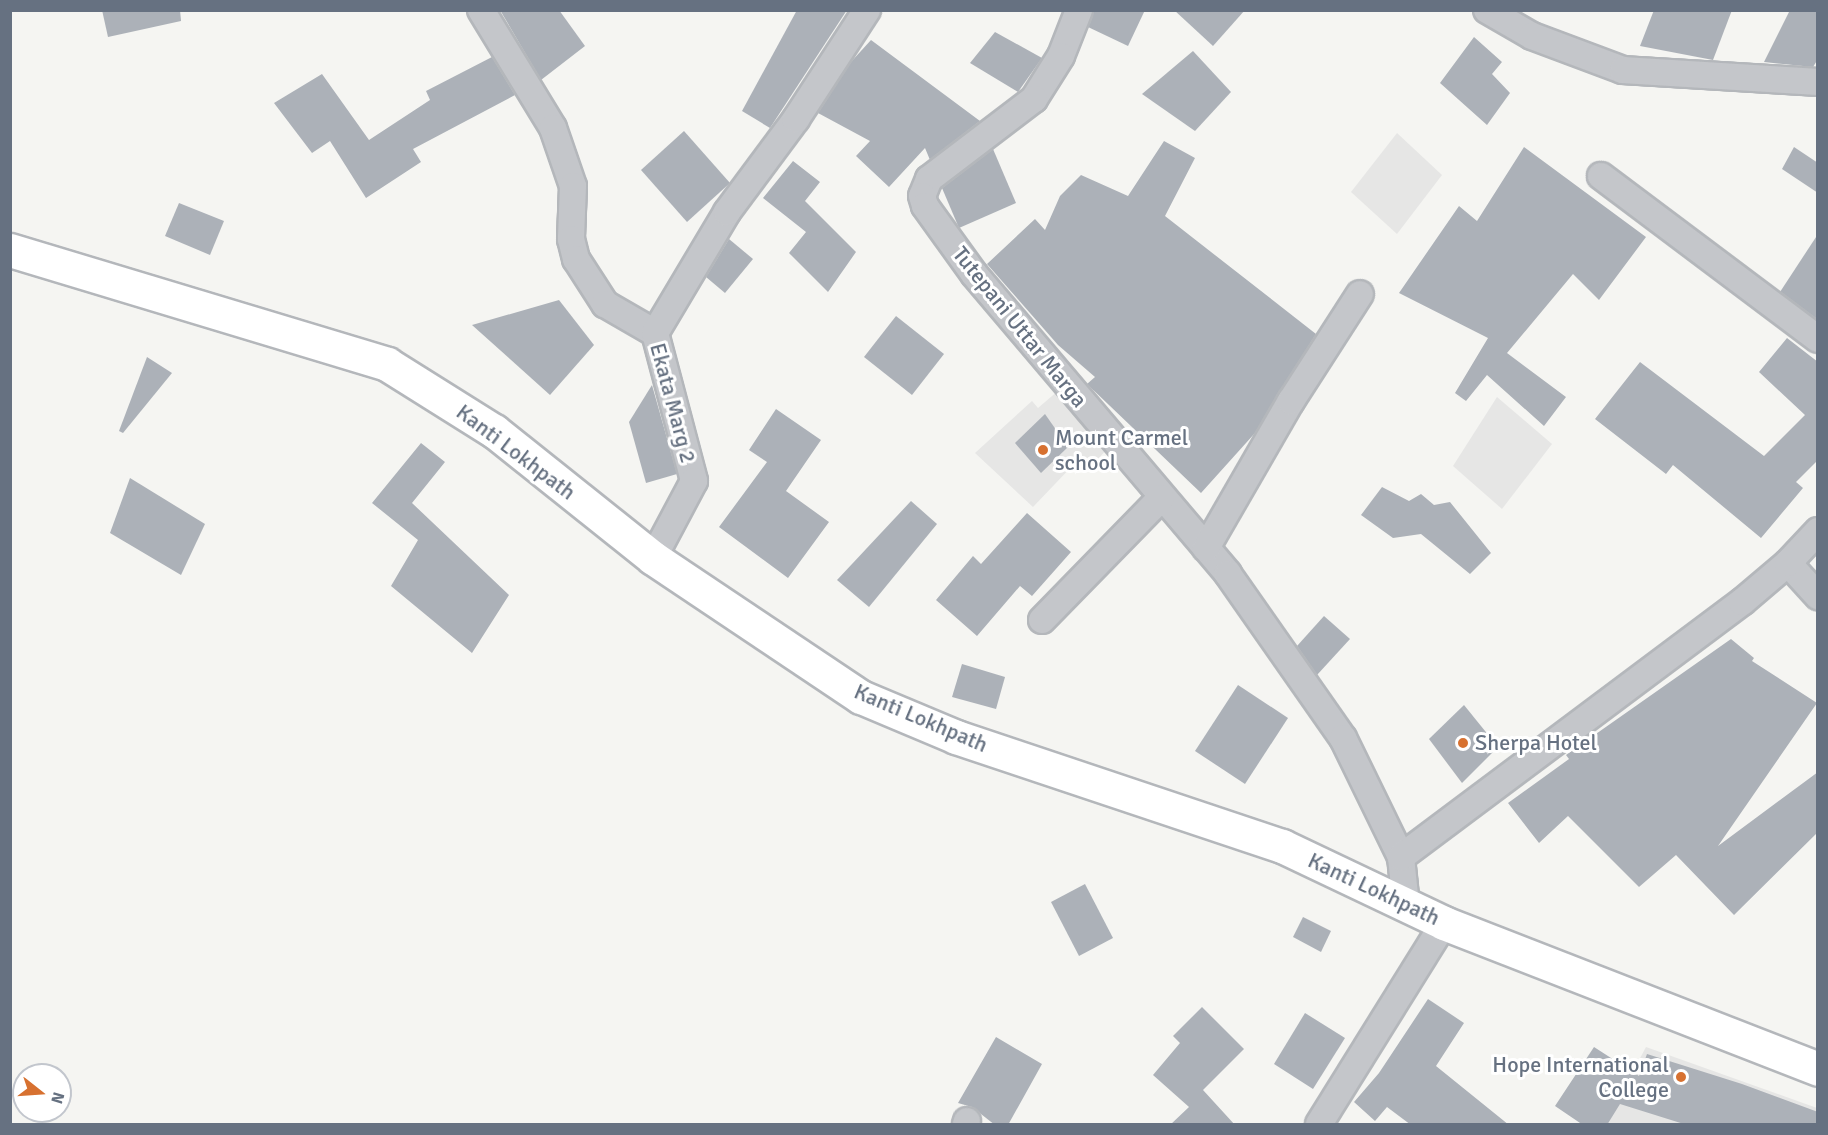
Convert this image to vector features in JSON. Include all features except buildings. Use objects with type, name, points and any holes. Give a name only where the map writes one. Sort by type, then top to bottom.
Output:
[{"type":"main road","name":"Kanti Lokhpath","points":[[10,250],[387,364],[494,431],[653,558],[861,697],[956,737],[1282,846],[1444,923],[1818,1069]]},
{"type":"street","name":"Ekata Marg 2","points":[[481,10],[553,128],[573,186],[571,239],[576,260],[605,304],[655,333],[693,481],[653,558]]},
{"type":"street","points":[[655,333],[727,212],[796,119],[867,10]]},
{"type":"street","name":"Tutepani Uttar Marga","points":[[1079,10],[1061,56],[1034,99],[929,179],[922,196],[974,274],[1161,498],[1206,548],[1343,738],[1401,857],[1406,905]]},
{"type":"street","points":[[1487,10],[1532,36],[1623,70],[1818,82]]},
{"type":"street","points":[[1601,176],[1818,339]]},
{"type":"street","points":[[1206,548],[1291,401],[1360,294]]},
{"type":"street","points":[[1042,620],[1161,498]]},
{"type":"street","points":[[1401,857],[1733,609],[1788,563],[1818,531]]},
{"type":"street","points":[[1788,563],[1818,596]]},
{"type":"street","points":[[1318,1125],[1444,923]]},
{"type":"shaded area","points":[[1397,133],[1442,175],[1397,234],[1351,192]]},
{"type":"shaded area","name":"Mount Carmel school","points":[[1059,390],[1109,447],[1086,472],[1076,462],[1033,507],[975,453],[1032,401],[1038,408]]},
{"type":"shaded area","points":[[1497,397],[1552,444],[1502,509],[1453,466]]},
{"type":"shaded area","name":"Hope International College","points":[[1646,1047],[1817,1108],[1817,1124],[1605,1124]]},
{"type":"place","name":"Mount Carmel school","points":[[1043,450]]},
{"type":"place","name":"Sherpa Hotel","points":[[1463,743]]},
{"type":"place","name":"Hope International College","points":[[1681,1077]]}]
